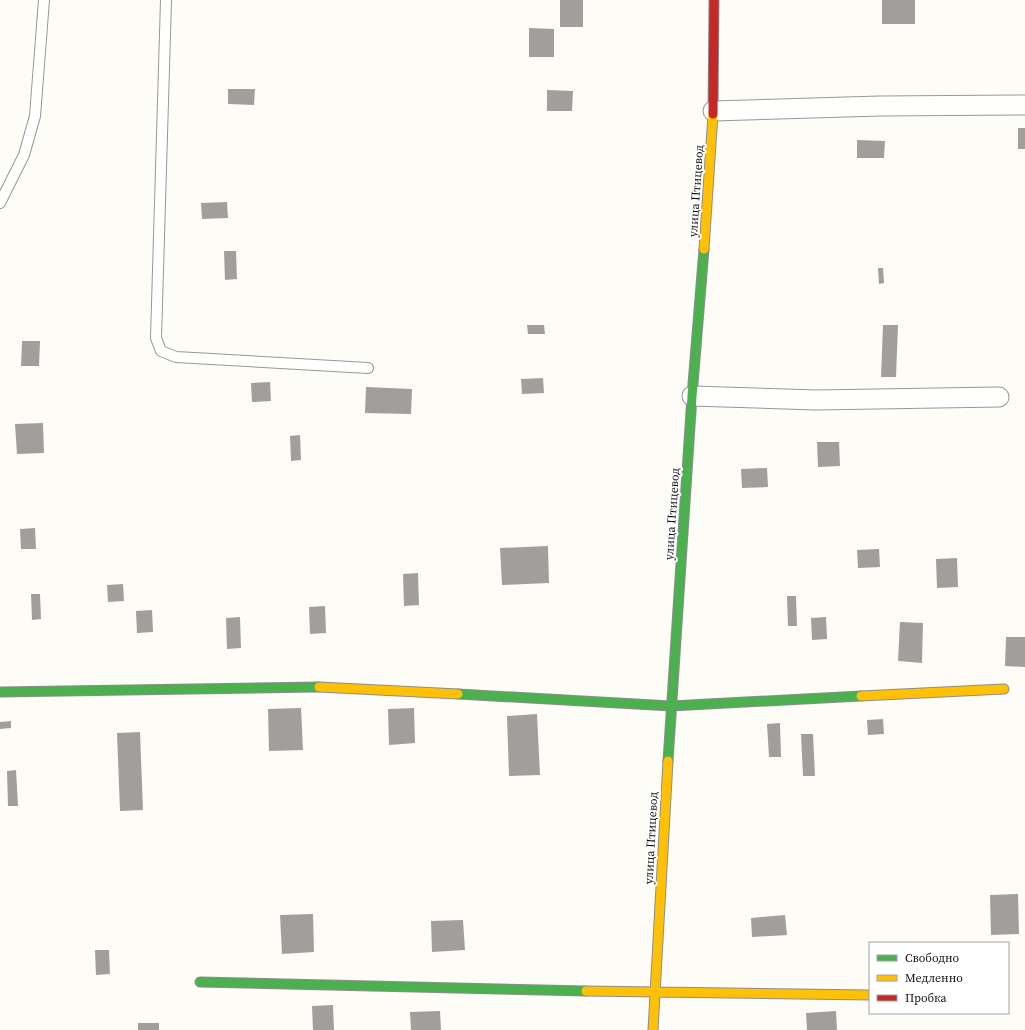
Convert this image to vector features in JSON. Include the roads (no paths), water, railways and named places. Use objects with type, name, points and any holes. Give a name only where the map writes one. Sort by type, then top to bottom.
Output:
[{"type":"street","name":"улица Птицевод","points":[[653,1030],[671,706],[692,396],[708,200],[713,111],[714,0]]},
{"type":"street","points":[[713,111],[880,106],[1025,105]]},
{"type":"street","points":[[692,396],[816,400],[999,397]]},
{"type":"street","points":[[0,692],[305,686],[671,706],[1004,689]]},
{"type":"street","points":[[200,982],[654,993],[869,995]]},
{"type":"lane","points":[[0,203],[24,155],[35,116],[44,0]]},
{"type":"lane","points":[[166,0],[156,338],[161,351],[176,357],[368,368]]}]
